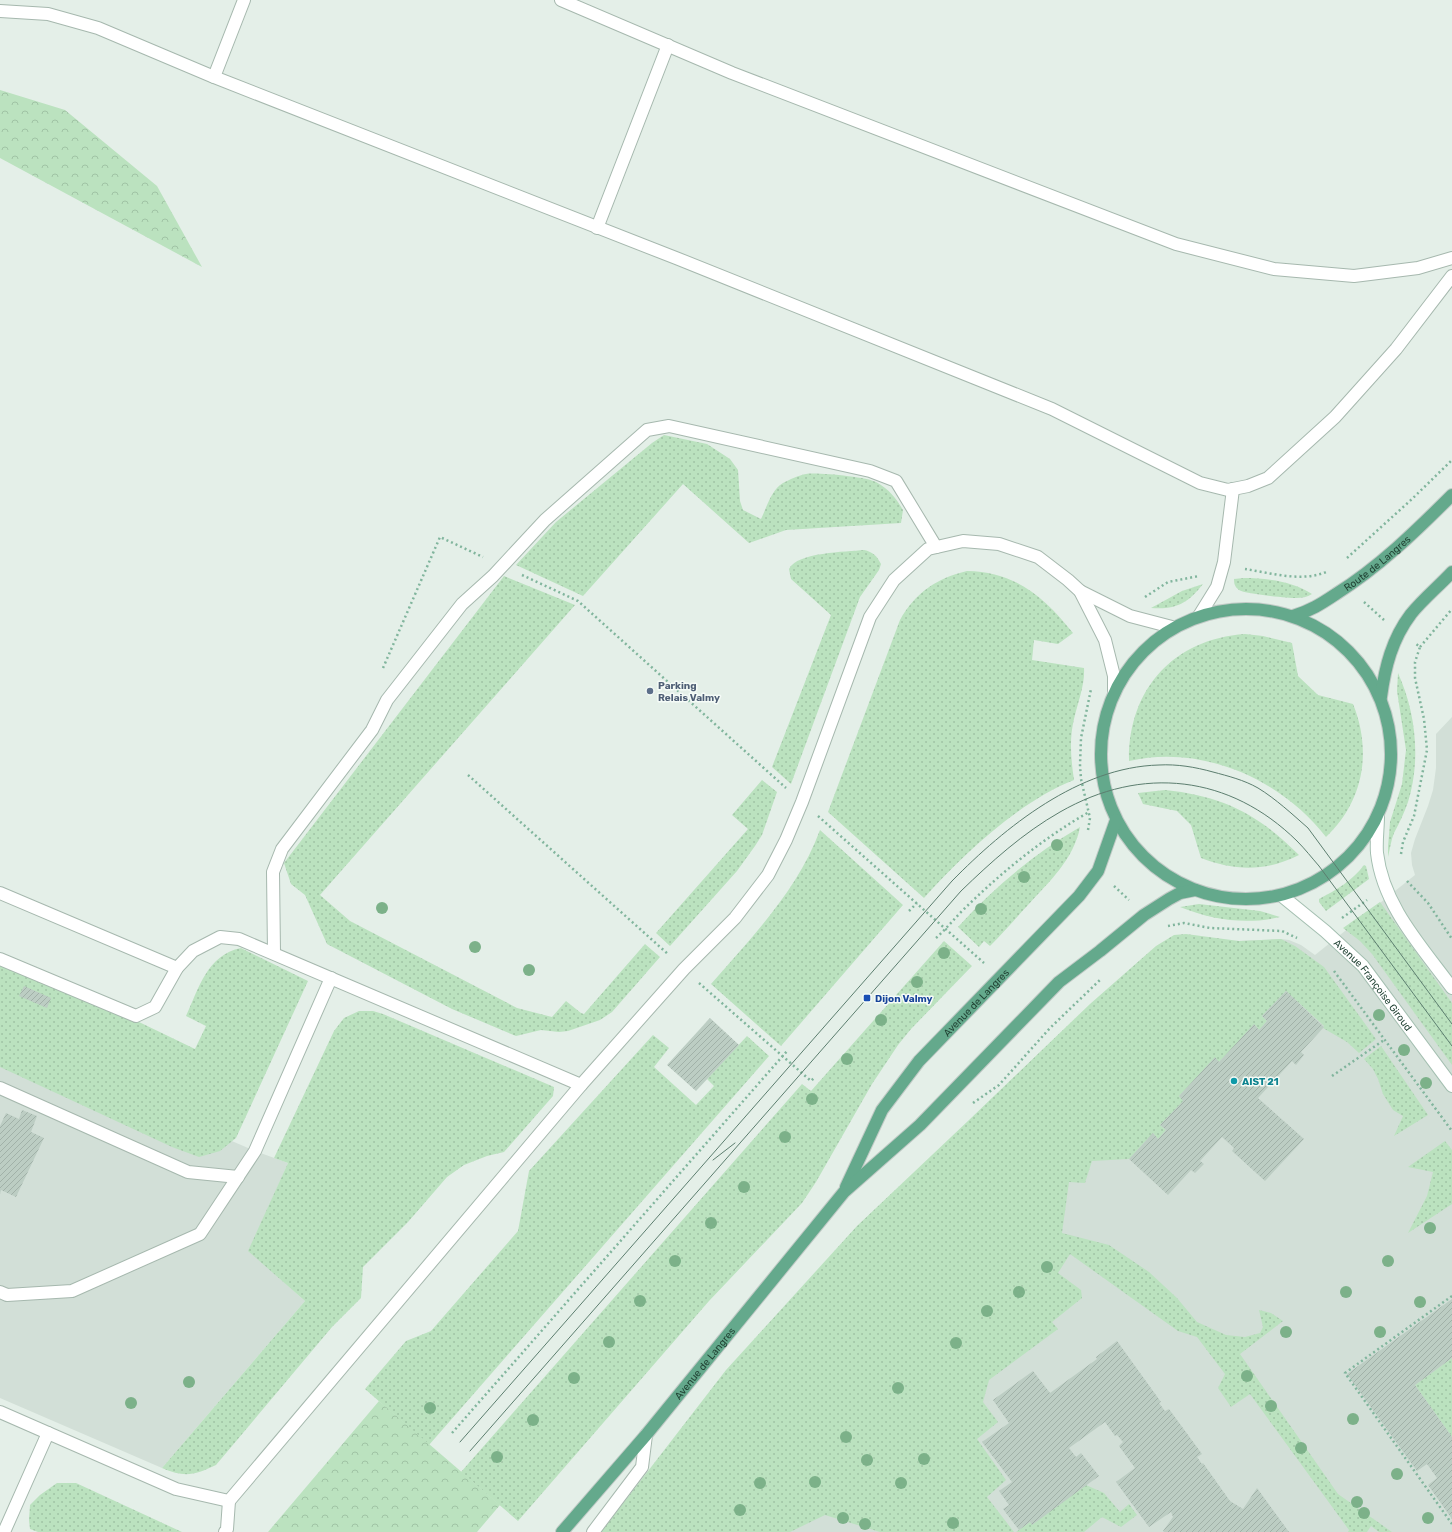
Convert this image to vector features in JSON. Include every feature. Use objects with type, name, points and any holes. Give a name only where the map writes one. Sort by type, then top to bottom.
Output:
[{"type":"main road","name":"Route de Langres","points":[[1293,616],[1307,612],[1351,584],[1386,558],[1452,495]]},
{"type":"main road","points":[[1380,697],[1390,652],[1400,632],[1412,614],[1452,572]]},
{"type":"main road","points":[[1257,608],[1293,616],[1300,618],[1338,640],[1365,668],[1380,697],[1392,740],[1390,779],[1378,816],[1361,844],[1337,868],[1326,876],[1282,896],[1248,900],[1215,896],[1195,890],[1183,885],[1144,858],[1116,820],[1103,787],[1100,752],[1104,716],[1117,683],[1138,655],[1172,627],[1213,611],[1257,608]]},
{"type":"main road","name":"Avenue de Langres","points":[[844,1192],[882,1110],[919,1061],[1079,896],[1098,872],[1116,820]]},
{"type":"main road","name":"Avenue de Langres","points":[[562,1532],[646,1435],[844,1192],[920,1125],[1059,982],[1144,915],[1180,893],[1195,890]]},
{"type":"street","points":[[214,77],[244,0]]},
{"type":"street","points":[[561,0],[732,73],[1176,244],[1274,268],[1354,276],[1418,268],[1452,258]]},
{"type":"street","points":[[0,11],[48,14],[98,28],[214,77],[683,261],[1052,409],[1200,482],[1228,490],[1248,486],[1268,478],[1335,417],[1396,349],[1452,276]]},
{"type":"street","points":[[597,228],[668,46]]},
{"type":"street","points":[[274,953],[273,872],[282,849],[372,730],[387,700],[462,604],[503,566],[545,520],[647,430],[669,426],[870,471],[896,482],[936,547]]},
{"type":"street","points":[[1199,616],[1217,587],[1222,571],[1233,489]]},
{"type":"street","points":[[225,1532],[227,1529],[229,1501],[581,1085],[684,969],[735,918],[768,875],[786,840],[802,802],[870,617],[894,580],[928,549],[963,541],[999,544],[1038,557],[1068,580],[1080,592],[1105,640],[1114,676],[1114,691]]},
{"type":"street","points":[[1080,592],[1130,616],[1172,627]]},
{"type":"street","points":[[1378,816],[1377,852],[1386,887],[1398,914],[1452,988]]},
{"type":"street","points":[[0,893],[177,968]]},
{"type":"street","name":"Avenue Françoise Giroud","points":[[1282,896],[1325,931],[1363,966],[1452,1086]]},
{"type":"street","points":[[0,959],[136,1016],[155,1008],[177,968],[193,951],[220,937],[240,939],[581,1085]]},
{"type":"street","points":[[0,1292],[7,1296],[72,1291],[200,1234],[255,1151],[331,978]]},
{"type":"street","points":[[0,1088],[188,1172],[238,1177]]},
{"type":"street","points":[[0,1412],[176,1490],[229,1501]]},
{"type":"street","points":[[4,1532],[48,1433]]},
{"type":"street","points":[[593,1532],[642,1467],[646,1435]]},
{"type":"path","points":[[1130,616],[1137,602],[1168,582],[1235,568],[1296,576],[1321,575],[1339,566],[1452,460]]},
{"type":"path","points":[[382,671],[440,537],[578,601],[984,964]]},
{"type":"path","points":[[1339,566],[1366,606],[1420,647]]},
{"type":"path","points":[[1400,858],[1402,842],[1414,816],[1427,750],[1424,719],[1415,678],[1415,662],[1420,647],[1452,609]]},
{"type":"path","points":[[1088,833],[1090,818],[1081,779],[1080,738],[1092,686]]},
{"type":"path","points":[[468,775],[782,1056],[811,1081],[815,1076]]},
{"type":"path","points":[[936,938],[946,929],[962,910],[1029,851],[1050,835],[1089,812]]},
{"type":"path","points":[[1098,872],[1144,915],[1161,928],[1184,923],[1210,928],[1282,931],[1308,942],[1400,876],[1428,903],[1452,940]]},
{"type":"path","points":[[909,911],[917,903]]},
{"type":"path","points":[[1331,967],[1452,1132]]},
{"type":"path","points":[[968,1106],[975,1103],[999,1085],[1050,1028],[1101,979]]},
{"type":"path","points":[[1332,1076],[1384,1040]]},
{"type":"path","points":[[452,1433],[788,1050]]},
{"type":"path","points":[[1452,1296],[1345,1373],[1452,1524]]},
{"type":"shaded area","points":[[1452,717],[1452,1532],[699,1532],[1239,941],[1289,940],[1301,945],[1315,955],[1415,875],[1411,853],[1433,790],[1436,768],[1436,734]]},
{"type":"shaded area","points":[[0,1064],[183,1120],[255,1151],[288,1163],[249,1251],[305,1301],[162,1468],[0,1398]]},
{"type":"green space","points":[[0,90],[65,110],[157,186],[202,267],[0,158]]},
{"type":"green space","points":[[664,435],[707,444],[730,459],[738,470],[740,501],[743,510],[761,519],[772,494],[779,486],[800,475],[820,474],[863,478],[881,485],[892,494],[903,510],[901,523],[786,530],[749,543],[683,484],[583,596],[516,565],[556,522],[652,443]]},
{"type":"green space","points":[[864,550],[874,555],[881,564],[879,570],[860,597],[791,784],[772,767],[831,615],[791,579],[789,569],[794,563],[812,556],[834,552]]},
{"type":"green space","points":[[967,571],[984,572],[1000,576],[1028,589],[1051,608],[1073,633],[1058,644],[1034,640],[1032,660],[1084,668],[1082,687],[1071,734],[1071,757],[1074,780],[1033,801],[1013,815],[974,847],[924,898],[828,812],[900,620],[906,610],[920,594],[928,588],[946,578]]},
{"type":"green space","points":[[504,576],[575,605],[320,895],[350,921],[517,1008],[552,1017],[566,1001],[584,1014],[645,944],[660,957],[612,1012],[600,1020],[568,1031],[559,1032],[541,1030],[516,1036],[452,1009],[327,944],[305,895],[291,884],[284,863]]},
{"type":"green space","points":[[1244,578],[1288,583],[1312,594],[1296,598],[1249,593],[1239,590],[1235,584],[1234,579]]},
{"type":"green space","points":[[1203,584],[1192,596],[1181,604],[1168,608],[1151,608],[1182,591]]},
{"type":"green space","points":[[1245,634],[1263,636],[1292,643],[1298,676],[1318,695],[1353,704],[1359,722],[1362,740],[1363,757],[1361,775],[1349,808],[1339,823],[1326,837],[1308,816],[1286,798],[1263,783],[1238,771],[1212,762],[1184,758],[1157,757],[1129,761],[1131,735],[1137,712],[1146,691],[1160,673],[1176,658],[1196,646],[1219,638]]},
{"type":"green space","points":[[1398,673],[1413,720],[1415,753],[1412,786],[1408,802],[1393,836],[1388,857],[1390,822],[1402,784],[1406,750],[1397,691]]},
{"type":"green space","points":[[762,780],[777,792],[762,835],[737,871],[670,946],[656,933],[748,829],[732,815]]},
{"type":"green space","points":[[1165,790],[1205,797],[1238,809],[1269,828],[1299,855],[1286,861],[1262,867],[1250,868],[1226,865],[1201,858],[1191,825],[1177,811],[1143,804],[1138,793]]},
{"type":"green space","points":[[1080,827],[1077,839],[1060,869],[990,946],[984,941],[979,947],[958,927],[986,898],[1015,872],[1047,848]]},
{"type":"green space","points":[[820,830],[903,905],[781,1046],[711,984],[758,930],[787,893],[811,852]]},
{"type":"green space","points":[[1364,865],[1366,866],[1369,879],[1326,911],[1319,902],[1319,899],[1338,889]]},
{"type":"green space","points":[[1380,902],[1452,1003],[1452,1065],[1372,954],[1360,941],[1343,928]]},
{"type":"green space","points":[[1199,904],[1260,911],[1280,917],[1255,921],[1229,920],[1204,915],[1180,907]]},
{"type":"green space","points":[[1186,934],[1239,941],[1281,939],[1295,946],[1324,967],[1376,1039],[1359,1053],[1347,1042],[1323,1028],[1324,1026],[1286,991],[1262,1016],[1267,1021],[1259,1030],[1255,1025],[1219,1062],[1215,1058],[1179,1096],[1184,1101],[1160,1125],[1166,1130],[1158,1139],[1153,1133],[1129,1159],[1092,1161],[1085,1183],[1069,1182],[1062,1233],[1109,1245],[1149,1272],[1177,1298],[1197,1322],[1226,1335],[1245,1337],[1260,1333],[1263,1327],[1259,1310],[1271,1313],[1283,1321],[1240,1354],[1338,1494],[1392,1532],[1379,1532],[1371,1526],[1367,1532],[1348,1532],[1349,1530],[1250,1394],[1231,1407],[1218,1388],[1225,1374],[1197,1337],[1178,1331],[1070,1254],[1058,1273],[1081,1290],[1082,1298],[1052,1322],[1058,1329],[989,1380],[983,1402],[998,1422],[977,1439],[1006,1480],[987,1497],[1014,1532],[880,1532],[825,1515],[790,1532],[601,1532],[726,1370],[857,1226],[1090,1004],[1156,946],[1174,935]]},
{"type":"green space","points":[[944,941],[972,966],[911,1029],[898,1045],[872,1084],[816,1182],[802,1203],[709,1301],[518,1521],[461,1472],[802,1084],[811,1091]]},
{"type":"green space","points":[[241,948],[308,981],[236,1138],[220,1151],[199,1157],[172,1147],[0,1067],[0,955],[195,1049],[206,1026],[186,1016],[200,984],[212,965],[229,952]]},
{"type":"green space","points":[[359,1011],[373,1011],[383,1014],[554,1087],[553,1096],[504,1152],[487,1156],[464,1165],[447,1177],[408,1222],[363,1267],[361,1298],[332,1327],[216,1465],[190,1474],[177,1473],[162,1468],[305,1301],[248,1251],[288,1163],[274,1158],[334,1031],[344,1018]]},
{"type":"green space","points":[[653,1035],[669,1048],[654,1067],[696,1105],[714,1086],[707,1079],[747,1036],[769,1056],[429,1445],[365,1389],[406,1341],[431,1331],[518,1231],[529,1171]]},
{"type":"green space","points":[[1381,1046],[1428,1115],[1394,1136],[1403,1116],[1393,1110],[1383,1094],[1373,1069],[1364,1059]]},
{"type":"green space","points":[[1445,1141],[1452,1150],[1452,1204],[1408,1233],[1427,1196],[1433,1172],[1408,1167]]},
{"type":"green space","points":[[1452,1358],[1452,1437],[1415,1385]]},
{"type":"green space","points":[[379,1401],[500,1505],[477,1532],[268,1532]]},
{"type":"green space","points":[[57,1483],[76,1483],[182,1532],[38,1532],[30,1529],[30,1505],[40,1495]]},
{"type":"green space","points":[[1086,1485],[1104,1493],[1120,1512],[1129,1504],[1137,1515],[1121,1527],[1102,1517],[1084,1532],[1016,1532],[1030,1522],[1032,1524]]},
{"type":"building","points":[[24,986],[51,998],[47,1008],[19,996]]},
{"type":"building","name":"AIST 21","points":[[1286,991],[1324,1027],[1301,1052],[1304,1055],[1296,1065],[1292,1061],[1258,1098],[1304,1139],[1265,1181],[1232,1151],[1234,1148],[1222,1137],[1200,1161],[1204,1164],[1195,1173],[1191,1170],[1168,1195],[1129,1159],[1153,1133],[1158,1139],[1166,1130],[1160,1125],[1183,1101],[1179,1096],[1215,1057],[1219,1062],[1254,1024],[1259,1030],[1267,1021],[1262,1016]]},
{"type":"building","points":[[710,1018],[739,1045],[696,1091],[667,1065]]},
{"type":"building","points":[[22,1110],[37,1116],[31,1132],[44,1138],[16,1197],[1,1190],[0,1194],[0,1126],[6,1113],[19,1119]]},
{"type":"building","points":[[1452,1299],[1452,1358],[1415,1385],[1452,1437],[1452,1519],[1428,1485],[1437,1478],[1427,1464],[1417,1471],[1347,1374]]},
{"type":"building","points":[[1117,1341],[1161,1402],[1159,1403],[1165,1411],[1169,1409],[1202,1454],[1197,1457],[1202,1464],[1203,1463],[1230,1501],[1243,1509],[1257,1488],[1289,1532],[1164,1532],[1163,1531],[1173,1517],[1171,1512],[1149,1527],[1116,1482],[1135,1468],[1119,1446],[1123,1442],[1117,1435],[1115,1436],[1105,1422],[1069,1448],[1076,1457],[1081,1453],[1099,1476],[1032,1525],[1030,1522],[1019,1530],[1003,1509],[1009,1505],[999,1491],[1012,1482],[982,1442],[1009,1423],[993,1400],[1033,1371],[1050,1393],[1097,1359],[1096,1357]]},
{"type":"tram line","points":[[460,1442],[952,881],[995,840],[1020,821],[1072,788],[1100,776],[1129,768],[1179,765],[1236,778],[1265,792],[1308,828],[1452,1024]]},
{"type":"tram line","points":[[470,1451],[961,891],[996,859],[1033,829],[1060,812],[1091,797],[1122,787],[1153,783],[1184,784],[1214,790],[1243,802],[1271,819],[1297,841],[1319,866],[1452,1046]]},
{"type":"tram line","points":[[713,1160],[735,1143]]},
{"type":"place","name":"Parking Relais Valmy","points":[[650,691]]},
{"type":"place","name":"Dijon Valmy","points":[[867,998]]},
{"type":"place","name":"AIST 21","points":[[1234,1081]]}]
